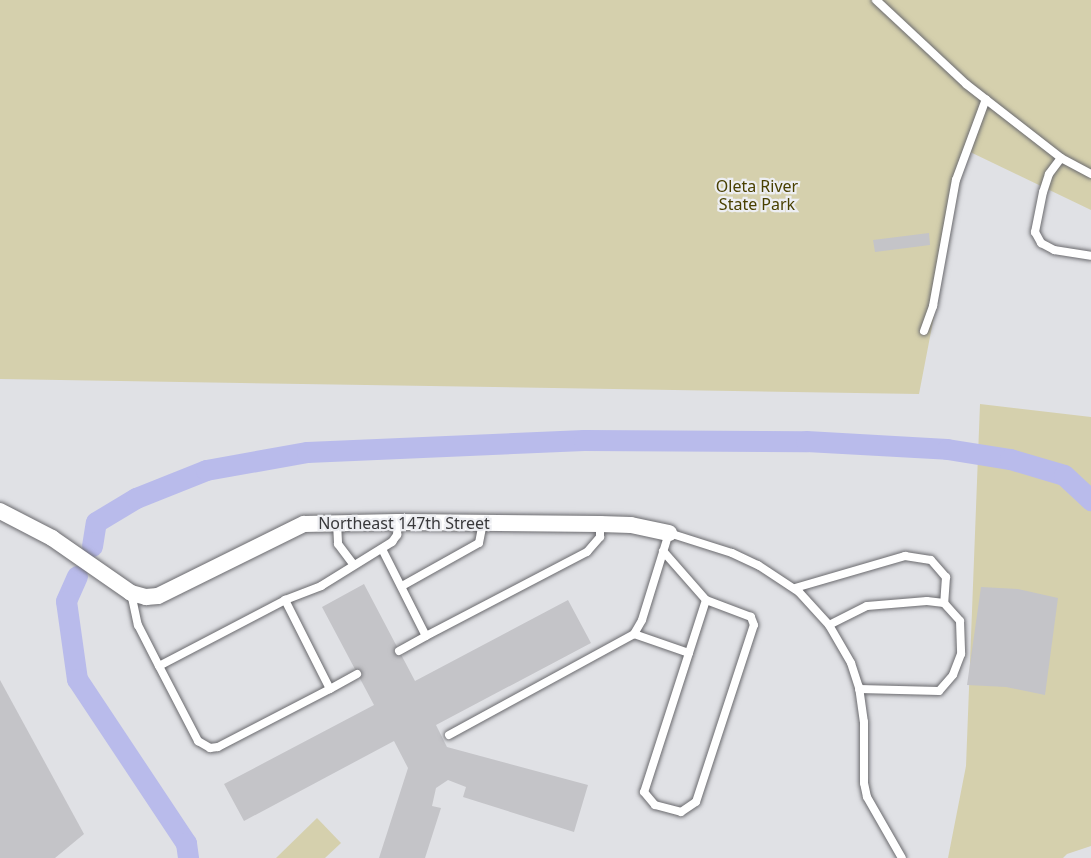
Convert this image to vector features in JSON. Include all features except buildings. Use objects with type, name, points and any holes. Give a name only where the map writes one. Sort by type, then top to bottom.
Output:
[{"type":"street","points":[[0,511],[52,538],[131,593]]},
{"type":"street","name":"Northeast 147th Street","points":[[131,593],[158,596],[304,524],[398,522],[600,524],[631,525],[669,533]]},
{"type":"lane","points":[[876,0],[986,99],[1061,158],[1091,174]]},
{"type":"lane","points":[[924,331],[933,306],[956,180],[986,99]]},
{"type":"lane","points":[[1061,158],[1046,183],[1035,232],[1041,243],[1054,250],[1091,256]]},
{"type":"lane","points":[[159,666],[285,600],[321,586],[382,549],[397,535],[398,522]]},
{"type":"lane","points":[[402,586],[479,543],[483,522]]},
{"type":"lane","points":[[337,523],[338,544],[354,565]]},
{"type":"lane","points":[[399,651],[587,552],[600,537],[600,524]]},
{"type":"lane","points":[[449,735],[634,634],[642,620],[669,533],[732,553],[758,565],[795,588],[814,606],[829,625],[851,663],[859,689],[864,722],[864,783],[867,797],[902,858]]},
{"type":"lane","points":[[382,549],[426,636]]},
{"type":"lane","points":[[663,551],[706,600],[744,612],[751,616],[754,625],[696,802],[681,812],[655,805],[644,792],[706,600]]},
{"type":"lane","points":[[795,588],[905,556],[931,560],[946,577],[944,603]]},
{"type":"lane","points":[[131,593],[138,625],[203,747],[218,747],[357,674]]},
{"type":"lane","points":[[285,600],[330,689]]},
{"type":"lane","points":[[829,625],[867,606],[927,601],[944,603],[960,621],[962,654],[953,675],[939,691],[859,689]]},
{"type":"lane","points":[[634,634],[689,653]]},
{"type":"green space","name":"Oleta River State Park","points":[[0,0],[1091,0],[1091,210],[966,150],[919,394],[0,379]]},
{"type":"green space","points":[[980,404],[1091,417],[1091,846],[1067,854],[1063,858],[948,858],[966,766]]},
{"type":"green space","points":[[317,818],[341,843],[325,858],[276,858]]},
{"type":"waterway","points":[[92,546],[96,522],[136,498],[206,470],[307,452],[584,440],[806,441],[947,449],[1010,459],[1064,475],[1091,500]]},
{"type":"waterway","points":[[77,576],[66,601],[77,679],[186,843],[188,858]]}]
